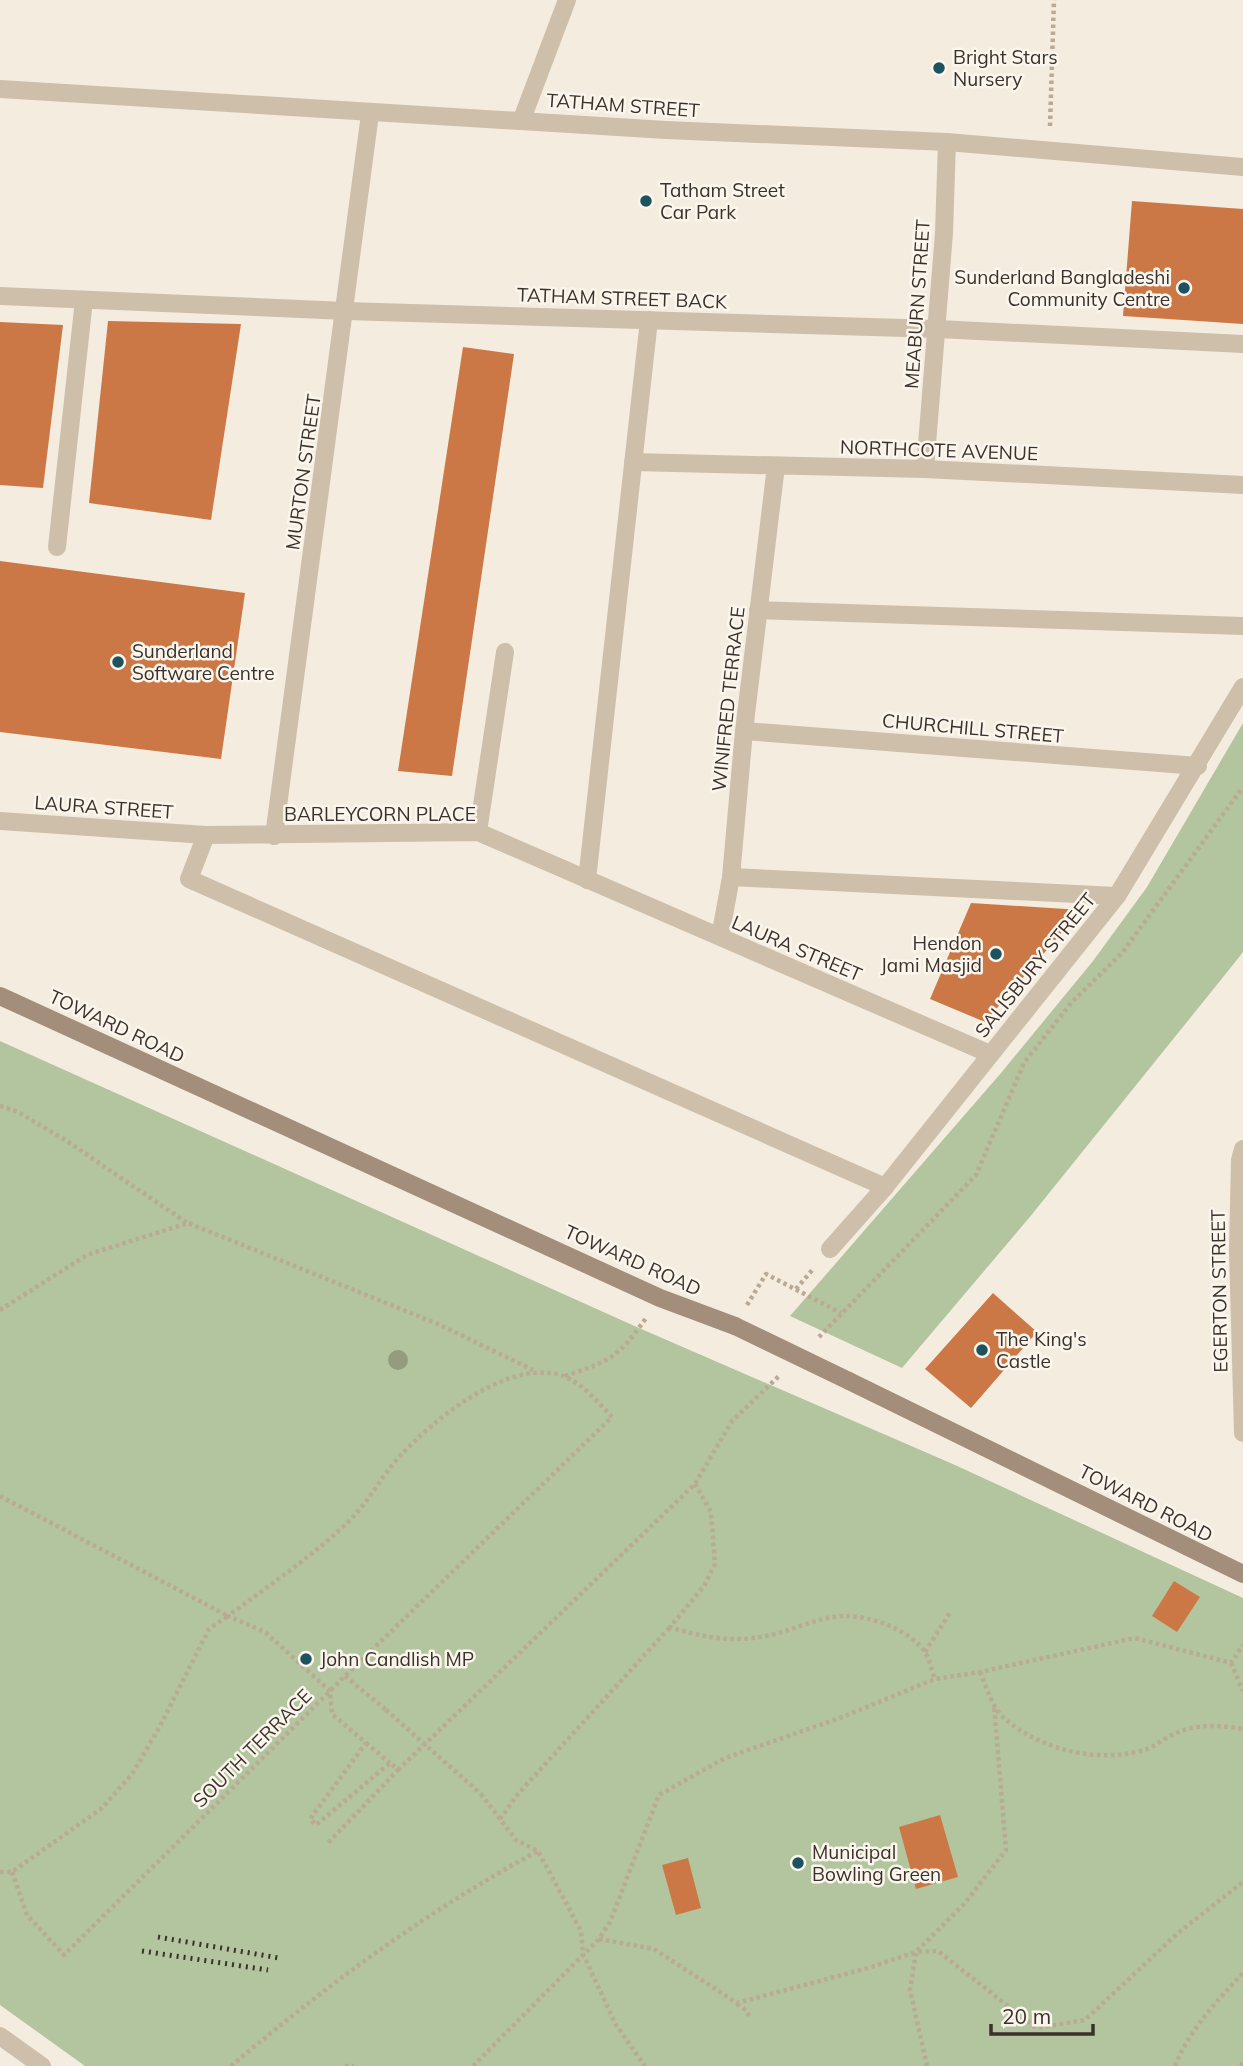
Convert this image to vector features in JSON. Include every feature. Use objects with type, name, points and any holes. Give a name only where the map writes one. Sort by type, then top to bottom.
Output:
[{"type":"main road","name":"TOWARD ROAD","points":[[0,996],[660,1298],[735,1326],[1243,1574]]},
{"type":"street","points":[[522,119],[567,0]]},
{"type":"street","name":"TATHAM STREET","points":[[0,89],[369,114],[522,119],[666,130],[947,142],[1243,167]]},
{"type":"street","name":"MURTON STREET","points":[[274,836],[346,311],[369,114]]},
{"type":"street","name":"MEABURN STREET","points":[[925,469],[938,329],[947,142]]},
{"type":"street","name":"TATHAM STREET BACK","points":[[0,296],[346,311],[938,329],[1243,344]]},
{"type":"street","points":[[57,547],[84,300]]},
{"type":"street","points":[[587,880],[649,320]]},
{"type":"street","name":"NORTHCOTE AVENUE","points":[[633,462],[925,469],[1243,485]]},
{"type":"street","name":"WINIFRED TERRACE","points":[[720,937],[731,877],[744,731],[776,466]]},
{"type":"street","points":[[758,610],[1243,626]]},
{"type":"street","points":[[478,832],[505,652]]},
{"type":"street","name":"SALISBURY STREET","points":[[830,1249],[885,1187],[1117,896],[1198,766],[1243,687]]},
{"type":"street","name":"CHURCHILL STREET","points":[[744,731],[1198,766]]},
{"type":"street","name":"LAURA STREET","points":[[0,821],[206,835]]},
{"type":"street","name":"BARLEYCORN PLACE","points":[[206,835],[478,832],[587,880]]},
{"type":"street","points":[[206,835],[188,879],[885,1187]]},
{"type":"street","points":[[731,877],[1117,896]]},
{"type":"street","name":"LAURA STREET","points":[[587,880],[990,1054]]},
{"type":"street","name":"EGERTON STREET","points":[[1243,1149],[1240,1160],[1238,1250],[1243,1433]]},
{"type":"street","points":[[0,2036],[42,2066]]},
{"type":"path","points":[[1049,152],[1055,0]]},
{"type":"path","points":[[809,1347],[976,1175],[1024,1063],[1071,1003],[1122,953],[1243,787]]},
{"type":"path","points":[[0,1106],[18,1112],[67,1141],[188,1223],[439,1324],[534,1370],[564,1377],[606,1362],[625,1349],[660,1298]]},
{"type":"path","points":[[0,1310],[87,1255],[188,1223]]},
{"type":"path","points":[[762,1281],[766,1274],[841,1313]]},
{"type":"path","points":[[796,1289],[806,1278]]},
{"type":"path","points":[[328,1843],[398,1770],[695,1484],[732,1421],[789,1366]]},
{"type":"path","points":[[0,1872],[12,1872],[102,1808],[132,1774],[209,1629],[349,1522],[398,1458],[438,1420],[492,1386],[534,1370]]},
{"type":"path","name":"SOUTH TERRACE","points":[[12,1872],[27,1915],[64,1955],[345,1676],[612,1417],[591,1395],[564,1377]]},
{"type":"path","points":[[500,1819],[518,1794],[704,1586],[715,1564],[711,1512],[695,1484]]},
{"type":"path","points":[[0,1496],[228,1616],[265,1632],[330,1691],[332,1714],[398,1770]]},
{"type":"path","points":[[925,1652],[951,1611]]},
{"type":"path","points":[[670,1627],[701,1637],[735,1640],[761,1637],[845,1616],[871,1621],[900,1631],[925,1652],[935,1679]]},
{"type":"path","points":[[473,2066],[598,1939],[610,1922],[659,1795],[725,1758],[840,1718],[935,1679],[981,1672],[1135,1638],[1231,1663]]},
{"type":"path","points":[[1231,1663],[1243,1646]]},
{"type":"path","points":[[1231,1663],[1243,1690]]},
{"type":"path","points":[[927,2066],[910,1990],[916,1952],[964,1904],[1006,1850],[1006,1820],[994,1705],[981,1672]]},
{"type":"path","points":[[345,1676],[481,1794],[516,1840],[538,1851],[581,1931],[583,1954],[616,2025],[645,2066]]},
{"type":"path","points":[[994,1705],[1005,1719],[1045,1742],[1101,1757],[1149,1748],[1172,1734],[1197,1726],[1222,1725],[1243,1729]]},
{"type":"path","points":[[366,1743],[310,1819],[316,1825],[390,1763]]},
{"type":"path","points":[[231,2066],[397,1935],[474,1886],[538,1851]]},
{"type":"path","points":[[737,2003],[868,1968],[916,1952],[938,1951],[1036,2028],[1085,2020],[1178,1933],[1243,1882]]},
{"type":"path","points":[[598,1939],[654,1950],[747,2010],[751,2019]]},
{"type":"path","points":[[1175,2066],[1184,2044],[1203,2017],[1243,1973]]},
{"type":"path","points":[[345,2066],[354,2066]]},
{"type":"green space","points":[[1243,723],[1243,952],[1029,1218],[902,1368],[790,1316],[1001,1073],[1093,961],[1147,887]]},
{"type":"green space","points":[[0,1041],[639,1328],[955,1465],[1243,1598],[1243,2066],[85,2066],[0,2005]]},
{"type":"building","name":"Sunderland Bangladeshi Community Centre","points":[[1132,201],[1243,209],[1243,324],[1123,316]]},
{"type":"building","points":[[108,321],[241,324],[211,520],[89,503]]},
{"type":"building","points":[[0,322],[63,325],[43,488],[0,485]]},
{"type":"building","points":[[463,347],[514,354],[452,776],[398,771]]},
{"type":"building","name":"Sunderland Software Centre","points":[[0,561],[245,593],[221,759],[0,732]]},
{"type":"building","name":"Hendon Jami Masjid","points":[[971,903],[1081,910],[985,1022],[930,999]]},
{"type":"building","name":"The King's Castle","points":[[993,1293],[1037,1332],[971,1408],[925,1369]]},
{"type":"building","points":[[1174,1581],[1200,1597],[1177,1632],[1152,1616]]},
{"type":"building","points":[[940,1815],[958,1877],[916,1889],[899,1827]]},
{"type":"building","points":[[688,1858],[701,1908],[676,1915],[662,1865]]},
{"type":"railway","points":[[158,1937],[279,1958]]},
{"type":"railway","points":[[142,1951],[268,1970]]},
{"type":"place","name":"Bright Stars Nursery","points":[[939,68]]},
{"type":"place","name":"Tatham Street Car Park","points":[[646,201]]},
{"type":"place","name":"Sunderland Bangladeshi Community Centre","points":[[1184,288]]},
{"type":"place","name":"Sunderland Software Centre","points":[[118,662]]},
{"type":"place","name":"Hendon Jami Masjid","points":[[996,954]]},
{"type":"place","name":"The King's Castle","points":[[982,1350]]},
{"type":"place","name":"John Candlish MP","points":[[306,1659]]},
{"type":"place","name":"Municipal Bowling Green","points":[[798,1863]]}]
